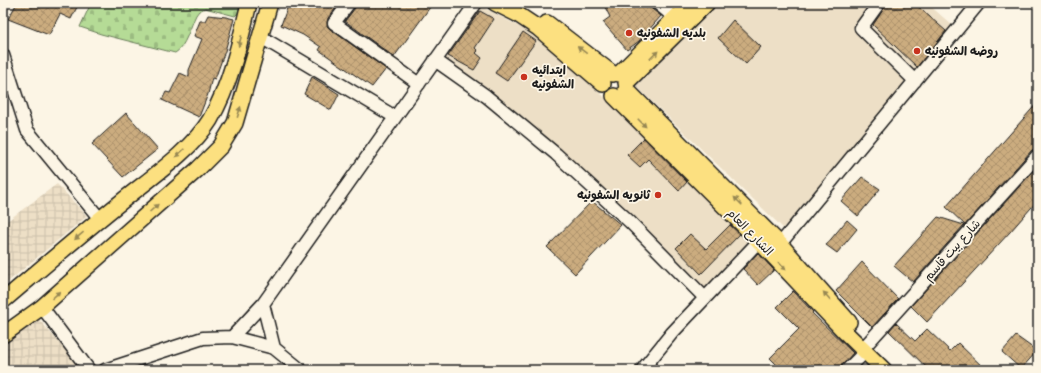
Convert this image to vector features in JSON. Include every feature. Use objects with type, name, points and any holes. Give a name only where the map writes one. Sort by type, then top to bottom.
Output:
[{"type":"main road","points":[[3,301],[175,158],[209,121],[223,93],[238,50],[250,3]]},
{"type":"main road","points":[[3,335],[42,307],[198,169],[221,146],[236,123],[270,3]]},
{"type":"main road","points":[[495,3],[517,14],[617,83]]},
{"type":"main road","points":[[516,3],[545,21],[617,83]]},
{"type":"main road","points":[[617,83],[690,3]]},
{"type":"main road","points":[[617,83],[707,3]]},
{"type":"main road","name":"الشارع العام","points":[[617,83],[760,241],[866,348],[885,370]]},
{"type":"main road","name":"الشارع العام","points":[[617,83],[780,244],[849,322],[866,348]]},
{"type":"street","points":[[348,3],[334,23],[419,84]]},
{"type":"street","points":[[232,337],[263,304],[476,3]]},
{"type":"street","points":[[657,3],[675,18]]},
{"type":"street","points":[[879,3],[861,28],[915,81]]},
{"type":"street","points":[[780,244],[980,3]]},
{"type":"street","points":[[261,37],[395,117]]},
{"type":"street","points":[[3,55],[27,130],[100,219]]},
{"type":"street","points":[[435,60],[486,96],[556,154],[630,222],[705,298]]},
{"type":"street","name":"شارع بيت قاسم","points":[[848,370],[1038,155]]},
{"type":"street","points":[[642,370],[672,333],[760,241]]},
{"type":"street","points":[[263,304],[274,348]]},
{"type":"street","points":[[42,307],[89,370]]},
{"type":"street","points":[[105,370],[203,338],[232,337],[274,348],[301,370]]},
{"type":"shaded area","points":[[475,3],[526,30],[545,43],[645,134],[754,241],[707,290],[636,218],[496,97],[438,57]]},
{"type":"shaded area","points":[[718,3],[873,3],[853,29],[908,82],[788,225],[783,228],[636,86]]},
{"type":"shaded area","name":"روضه الشفونيه","points":[[885,3],[927,3],[953,26],[917,74],[867,25]]},
{"type":"shaded area","points":[[57,184],[87,216],[3,286],[3,224]]},
{"type":"shaded area","points":[[36,316],[83,370],[3,370],[3,342]]},
{"type":"green space","points":[[91,3],[241,3],[238,13],[235,16],[205,8],[199,11],[185,41],[175,53],[101,34],[80,27]]},
{"type":"building","points":[[17,3],[79,3],[71,19],[60,14],[49,35],[8,19]]},
{"type":"building","points":[[289,3],[340,3],[328,18],[327,26],[386,69],[372,87],[319,50],[321,47],[303,35],[281,25]]},
{"type":"building","points":[[356,3],[433,3],[394,57],[345,21],[355,8]]},
{"type":"building","name":"بلديه الشفونيه","points":[[603,3],[644,3],[661,16],[639,41],[627,50],[603,22],[610,17]]},
{"type":"building","name":"روضه الشفونيه","points":[[886,3],[914,3],[946,31],[917,67],[873,25]]},
{"type":"building","points":[[480,11],[494,19],[475,48],[478,51],[476,53],[482,58],[474,70],[448,56]]},
{"type":"building","points":[[208,15],[234,19],[215,79],[212,78],[208,94],[199,117],[162,100],[166,92],[170,93],[180,73],[189,77],[189,70],[202,39],[194,36],[200,21],[205,21]]},
{"type":"building","points":[[733,20],[761,47],[746,64],[718,38]]},
{"type":"building","points":[[523,32],[536,41],[507,81],[495,73]]},
{"type":"building","points":[[312,77],[339,94],[331,110],[304,94]]},
{"type":"building","points":[[1038,102],[1038,148],[1032,150],[965,225],[946,207]]},
{"type":"building","points":[[126,113],[158,149],[123,177],[92,144]]},
{"type":"building","name":"ثانويه الشفونيه","points":[[644,138],[687,182],[679,191],[648,159],[640,167],[627,155]]},
{"type":"building","points":[[1038,166],[1038,200],[927,322],[911,306]]},
{"type":"building","points":[[862,177],[880,189],[858,216],[841,201]]},
{"type":"building","points":[[592,201],[621,225],[575,274],[547,247]]},
{"type":"building","points":[[938,217],[964,225],[913,282],[894,266]]},
{"type":"building","points":[[847,220],[857,229],[837,253],[826,245]]},
{"type":"building","points":[[730,225],[740,234],[701,274],[676,248],[690,234],[706,249]]},
{"type":"building","points":[[758,253],[774,270],[758,285],[743,269]]},
{"type":"building","points":[[862,262],[898,299],[872,327],[836,291]]},
{"type":"building","points":[[793,291],[813,312],[812,313],[853,353],[838,370],[782,370],[770,358],[799,329],[777,307]]},
{"type":"building","points":[[896,323],[915,341],[927,329],[950,351],[958,343],[986,370],[929,370],[889,331]]},
{"type":"building","points":[[1016,336],[1037,351],[1021,369],[1002,352]]},
{"type":"place","name":"بلديه الشفونيه","points":[[629,33]]},
{"type":"place","name":"روضه الشفونيه","points":[[917,51]]},
{"type":"place","name":"ايتدائيه الشفونيه","points":[[524,77]]},
{"type":"place","name":"ثانويه الشفونيه","points":[[658,195]]}]
